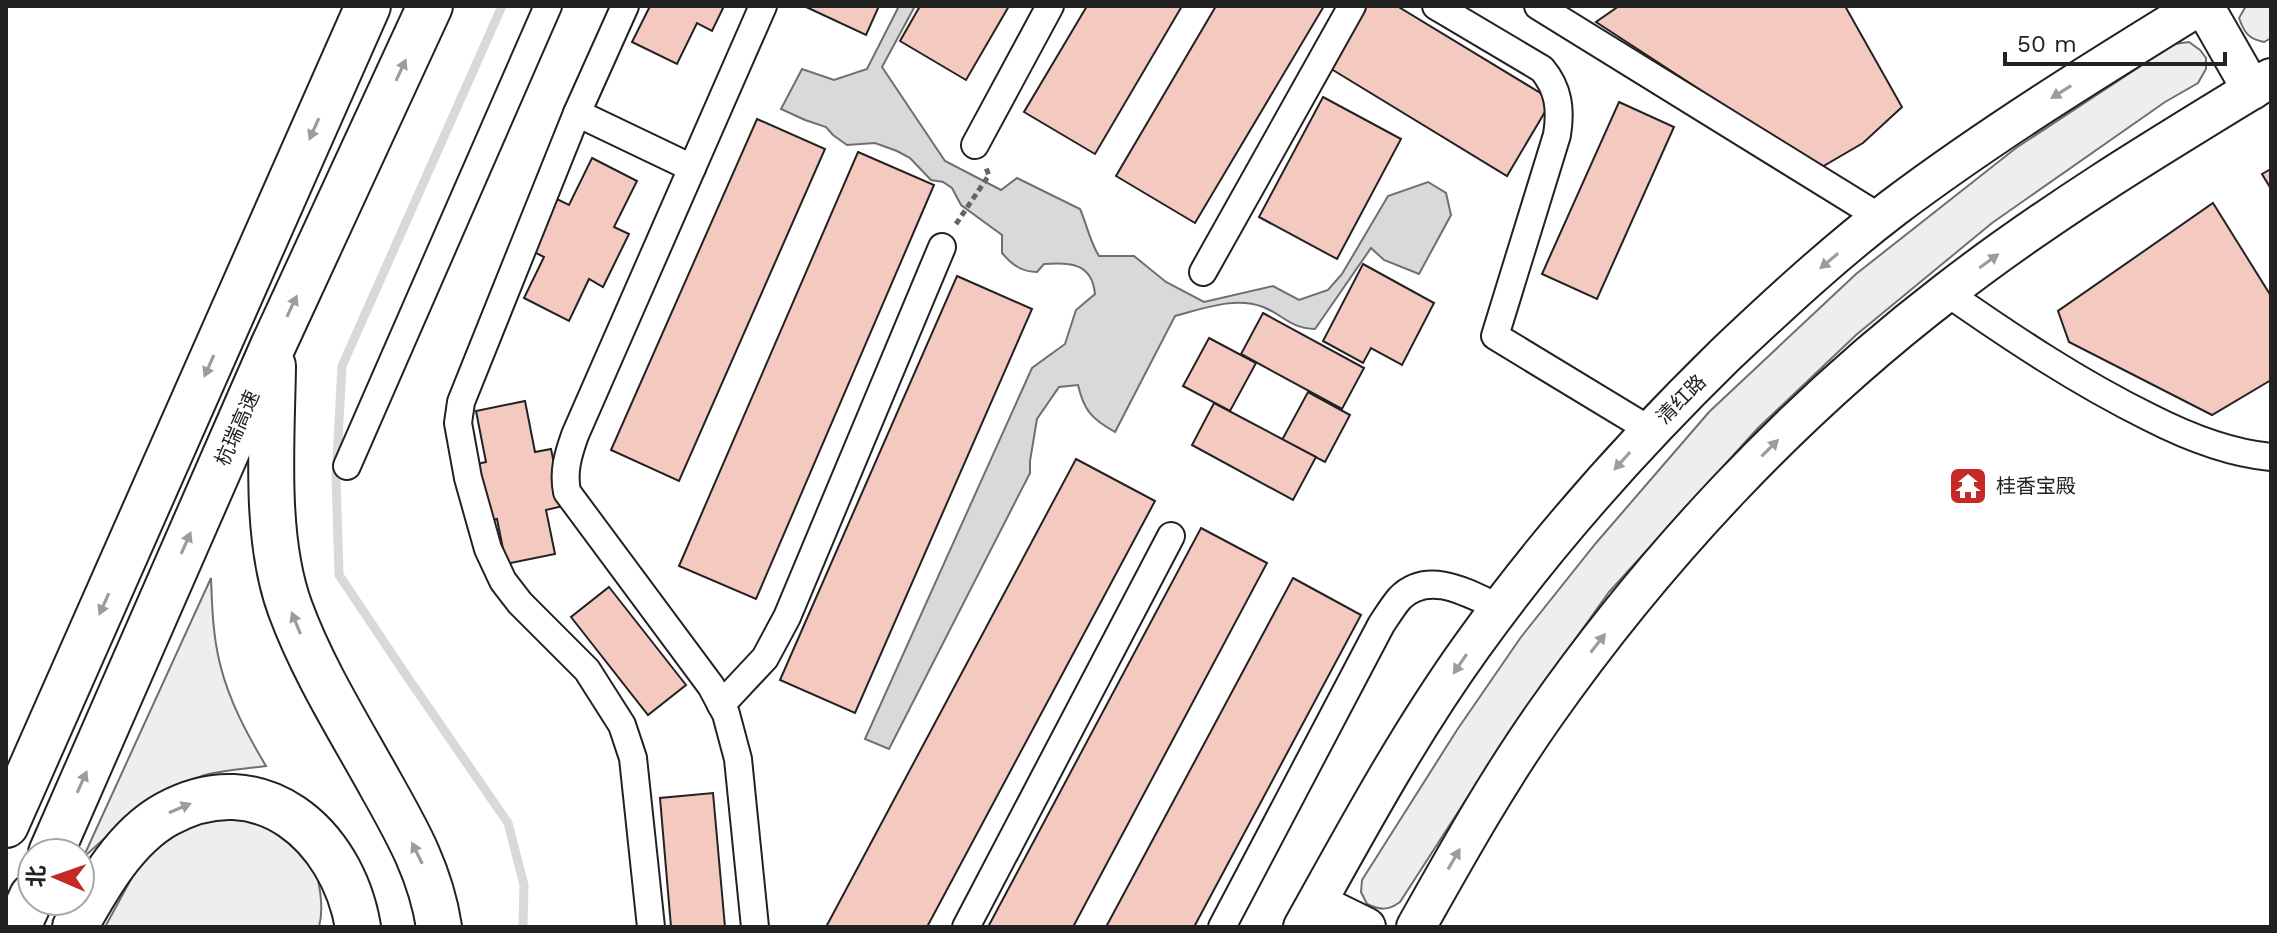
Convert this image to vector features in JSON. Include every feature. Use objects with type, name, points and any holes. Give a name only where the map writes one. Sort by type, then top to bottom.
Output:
[{"type":"highway","points":[[6,825],[368,6]]},
{"type":"highway","name":"杭瑞高速","points":[[58,837],[273,346],[430,6]]},
{"type":"highway","points":[[273,346],[272,500],[278,558],[289,605],[326,686],[428,876],[439,927]]},
{"type":"highway","points":[[75,927],[111,869],[151,825],[166,814],[191,803],[231,796],[275,806],[310,831],[340,872],[358,927]]},
{"type":"main road","name":"清红路","points":[[1310,915],[1436,698],[1500,608],[1581,507],[1650,430],[1765,317],[1881,218],[2037,107],[2202,6]]},
{"type":"main road","points":[[1416,927],[1511,764],[1577,670],[1654,574],[1785,434],[1946,292],[2091,191],[2261,84],[2202,6]]},
{"type":"main road","points":[[1310,915],[1366,927]]},
{"type":"street","points":[[347,466],[548,6]]},
{"type":"street","points":[[625,6],[577,113],[461,402],[458,423],[468,478],[488,549],[503,581],[520,603],[587,670],[622,725],[633,758],[651,927]]},
{"type":"street","points":[[755,927],[738,759],[726,714],[711,686],[567,492],[565,466],[575,435],[763,6]]},
{"type":"street","points":[[975,145],[1050,6]]},
{"type":"street","points":[[1203,272],[1352,6]]},
{"type":"street","points":[[1436,6],[1542,69],[1551,80],[1558,104],[1557,135],[1495,336],[1650,430]]},
{"type":"street","points":[[1538,6],[1881,218]]},
{"type":"street","points":[[577,113],[692,168]]},
{"type":"street","points":[[721,705],[765,658],[787,617],[942,247]]},
{"type":"street","points":[[1946,292],[2016,341],[2127,406],[2231,451],[2271,457]]},
{"type":"street","points":[[966,927],[1171,536]]},
{"type":"street","points":[[1222,927],[1381,625],[1399,599],[1417,585],[1443,585],[1500,608]]},
{"type":"path","points":[[963,214],[989,175]]},
{"type":"shaded area","points":[[899,6],[915,6],[882,67],[945,161],[1001,190],[1017,178],[1080,209],[1099,256],[1134,256],[1166,282],[1204,302],[1273,286],[1299,300],[1328,290],[1342,274],[1388,196],[1428,182],[1446,193],[1451,215],[1419,274],[1384,260],[1371,248],[1315,329],[1293,324],[1270,310],[1252,304],[1219,305],[1175,316],[1115,432],[1090,413],[1078,385],[1059,387],[1037,419],[1030,473],[889,749],[865,739],[1032,368],[1065,344],[1076,310],[1095,294],[1089,276],[1071,264],[1044,264],[1037,272],[1014,264],[1002,253],[1002,235],[961,205],[952,188],[943,182],[931,180],[910,158],[875,143],[847,145],[826,127],[781,109],[802,69],[834,80],[867,69]]},
{"type":"shaded area","points":[[2246,6],[2271,6],[2271,38],[2259,41],[2245,31],[2239,18]]},
{"type":"shaded area","points":[[2189,42],[2206,58],[2206,69],[2198,83],[2165,102],[1992,223],[1856,335],[1758,428],[1609,592],[1511,730],[1400,902],[1384,909],[1367,904],[1361,892],[1362,880],[1457,730],[1521,637],[1596,543],[1709,412],[1856,274],[2016,148],[2174,44]]},
{"type":"shaded area","points":[[211,578],[214,632],[224,678],[239,717],[266,766],[205,775],[187,781],[139,809],[96,846],[96,837],[93,837]]},
{"type":"shaded area","points":[[250,811],[313,857],[321,901],[319,927],[105,927],[136,870],[169,836],[210,814]]},
{"type":"building","points":[[650,6],[724,6],[712,31],[697,23],[677,64],[632,42]]},
{"type":"building","points":[[804,6],[879,6],[866,35]]},
{"type":"building","points":[[920,6],[1009,6],[966,80],[900,41]]},
{"type":"building","points":[[1087,6],[1182,6],[1095,154],[1024,112]]},
{"type":"building","points":[[1216,6],[1324,6],[1195,223],[1116,176]]},
{"type":"building","points":[[1364,6],[1397,6],[1552,100],[1507,176],[1328,67]]},
{"type":"building","points":[[1619,6],[1845,6],[1902,107],[1863,143],[1820,168],[1596,22]]},
{"type":"building","points":[[1323,97],[1401,139],[1337,259],[1259,217]]},
{"type":"building","points":[[1619,102],[1674,127],[1597,299],[1542,274]]},
{"type":"building","points":[[757,119],[825,149],[679,481],[611,450]]},
{"type":"building","points":[[858,152],[934,185],[756,599],[679,566]]},
{"type":"building","points":[[592,158],[637,181],[614,227],[629,234],[603,287],[589,279],[569,321],[524,298],[544,257],[532,251],[557,199],[569,205]]},
{"type":"building","points":[[2271,169],[2271,189],[2262,174]]},
{"type":"building","points":[[2213,203],[2271,296],[2271,380],[2212,415],[2069,342],[2058,311]]},
{"type":"building","points":[[1363,264],[1434,303],[1402,365],[1371,348],[1363,363],[1323,341]]},
{"type":"building","points":[[957,276],[1032,309],[855,713],[780,680]]},
{"type":"building","points":[[1263,313],[1364,368],[1342,409],[1241,354]]},
{"type":"building","points":[[1209,338],[1256,363],[1230,411],[1183,386]]},
{"type":"building","points":[[1308,392],[1350,415],[1325,462],[1282,440]]},
{"type":"building","points":[[525,401],[535,452],[551,449],[563,506],[546,510],[555,554],[506,564],[497,519],[484,522],[473,465],[486,462],[476,411]]},
{"type":"building","points":[[1214,403],[1316,457],[1293,500],[1192,445]]},
{"type":"building","points":[[1076,459],[1155,501],[927,927],[826,927]]},
{"type":"building","points":[[1201,528],[1267,563],[1073,927],[988,927]]},
{"type":"building","points":[[1293,578],[1361,615],[1194,927],[1106,927]]},
{"type":"building","points":[[609,587],[686,685],[648,715],[571,617]]},
{"type":"building","points":[[713,793],[725,927],[671,927],[660,798]]},
{"type":"waterway","points":[[502,6],[342,366],[336,477],[339,575],[508,823],[524,885],[523,927]]},
{"type":"place","name":"桂香宝殿","points":[[1968,486]]}]
